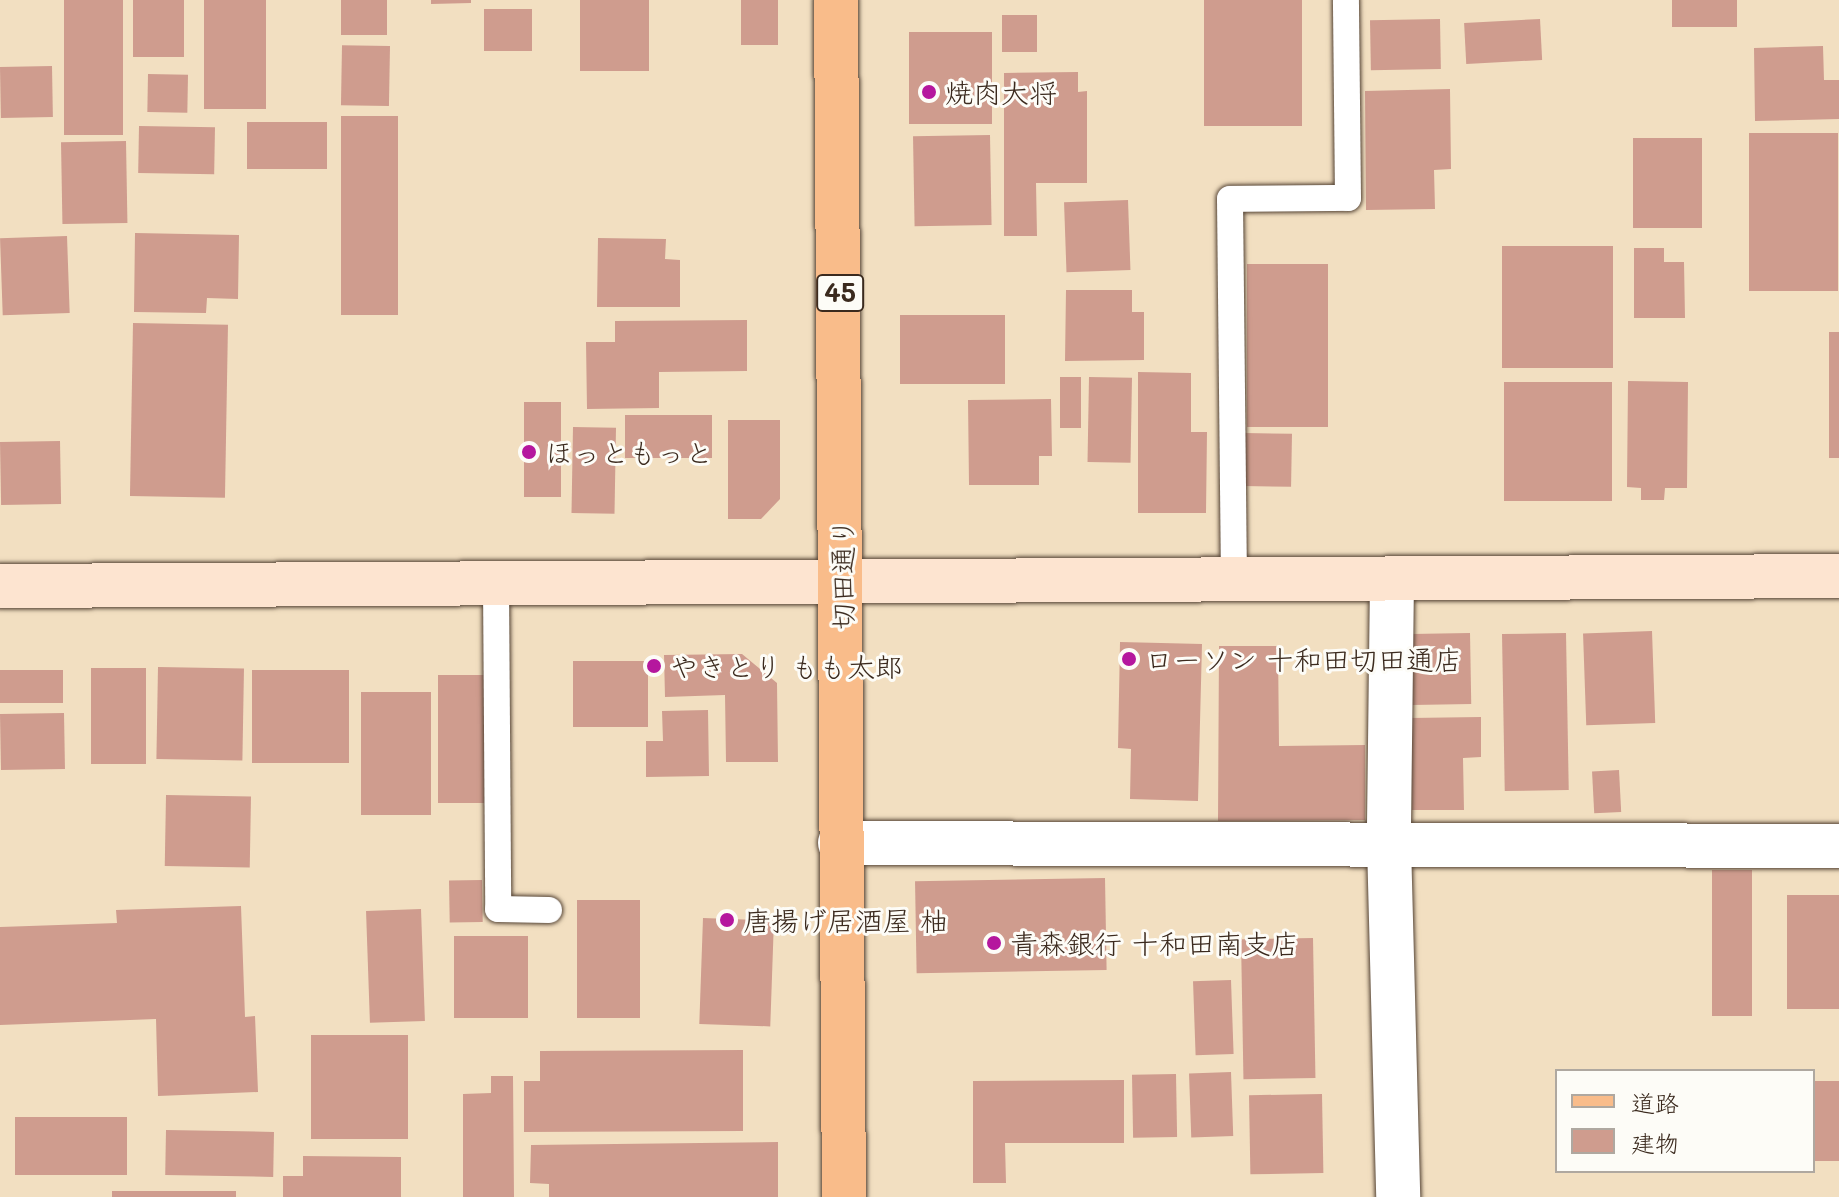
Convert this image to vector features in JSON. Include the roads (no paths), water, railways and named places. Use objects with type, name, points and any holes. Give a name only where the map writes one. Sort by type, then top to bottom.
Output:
[{"type":"main road","name":"切田通り","points":[[836,0],[843,585],[840,843],[844,1197]]},
{"type":"street","points":[[0,586],[843,585],[1839,576]]},
{"type":"street","points":[[1392,580],[1389,844],[1398,1197]]},
{"type":"street","points":[[840,843],[1839,846]]},
{"type":"lane","points":[[1234,582],[1230,199],[1348,198],[1346,0]]},
{"type":"lane","points":[[496,585],[498,909],[549,910]]},
{"type":"place","name":"焼肉大将","points":[[929,92]]},
{"type":"place","name":"ほっともっと","points":[[529,452]]},
{"type":"place","name":"ローソン 十和田切田通店","points":[[1129,659]]},
{"type":"place","name":"やきとり もも太郎","points":[[654,666]]},
{"type":"place","name":"唐揚げ居酒屋 柚","points":[[727,920]]},
{"type":"place","name":"青森銀行 十和田南支店","points":[[994,943]]}]
